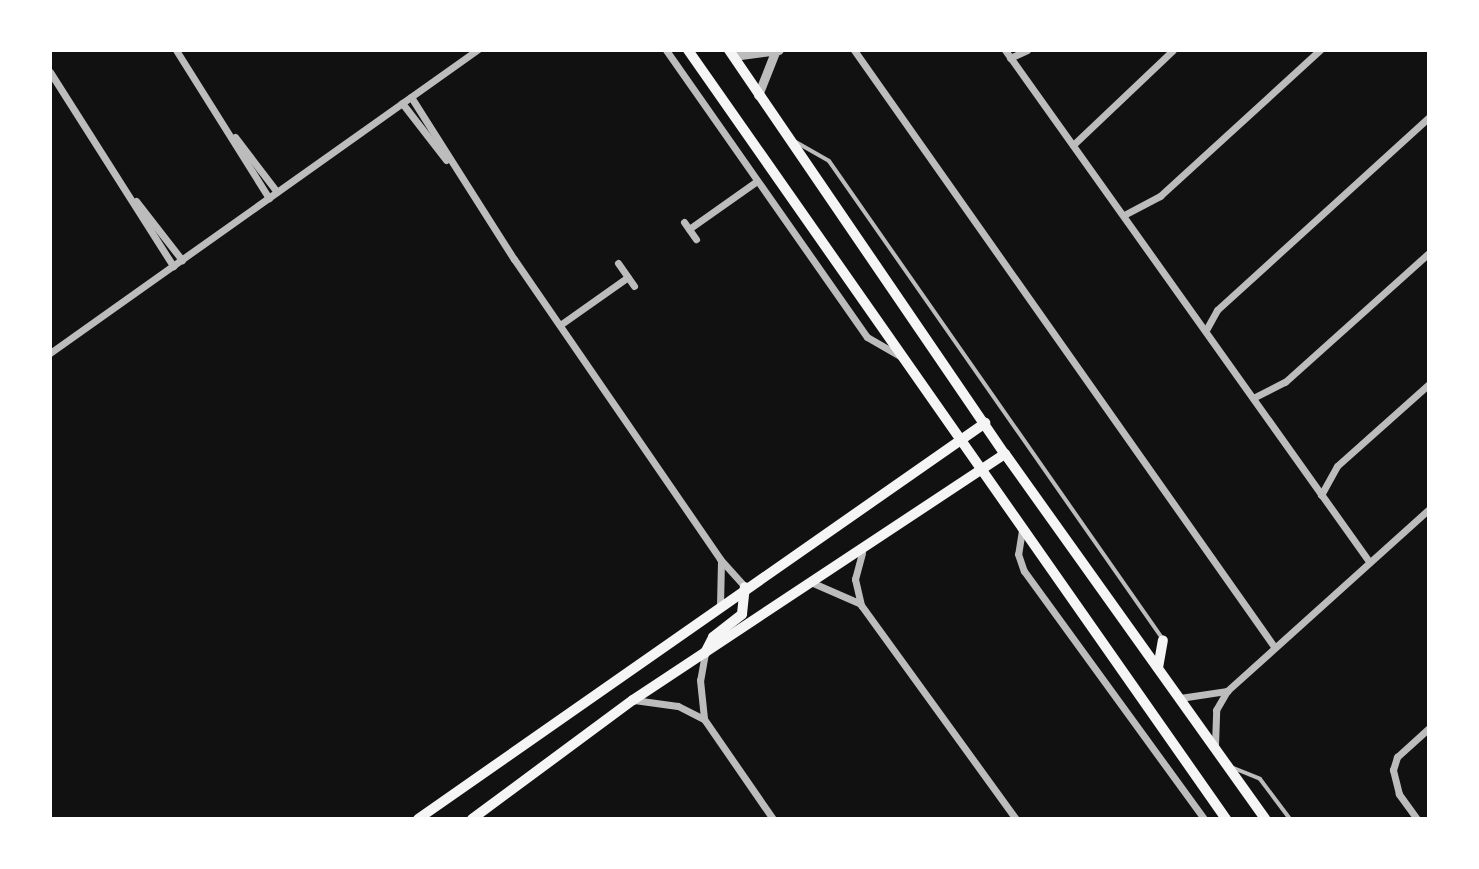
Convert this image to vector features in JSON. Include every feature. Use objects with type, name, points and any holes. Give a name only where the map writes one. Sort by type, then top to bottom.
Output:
[{"type":"main road","points":[[688,50],[1226,819]]},
{"type":"main road","points":[[731,53],[1005,454],[1265,819]]},
{"type":"main road","points":[[418,819],[745,587],[985,423]]},
{"type":"main road","points":[[472,819],[483,815],[633,700],[862,553],[1005,454]]},
{"type":"main road","points":[[705,653],[713,637],[742,614],[745,587]]},
{"type":"main road","points":[[1158,668],[1163,640]]},
{"type":"main road","points":[[1214,819],[1216,805]]},
{"type":"street","points":[[176,50],[269,198]]},
{"type":"street","points":[[50,353],[477,50]]},
{"type":"street","points":[[666,50],[867,337],[901,357]]},
{"type":"street","points":[[854,50],[1273,645]]},
{"type":"street","points":[[1005,50],[1368,560]]},
{"type":"street","points":[[1010,58],[1027,50]]},
{"type":"street","points":[[1073,145],[1173,50]]},
{"type":"street","points":[[1124,215],[1160,196],[1320,50]]},
{"type":"street","points":[[731,53],[777,51],[758,95]]},
{"type":"street","points":[[51,76],[173,266]]},
{"type":"street","points":[[411,97],[453,167],[560,325],[720,559],[745,587]]},
{"type":"street","points":[[402,103],[453,167]]},
{"type":"street","points":[[1206,330],[1217,310],[1429,117]]},
{"type":"street","points":[[228,130],[277,192]]},
{"type":"street","points":[[696,239],[687,225],[757,181]]},
{"type":"street","points":[[131,197],[182,260]]},
{"type":"street","points":[[1253,398],[1285,382],[1429,253]]},
{"type":"street","points":[[618,263],[634,286]]},
{"type":"street","points":[[560,325],[628,277]]},
{"type":"street","points":[[1321,495],[1337,466],[1429,384]]},
{"type":"street","points":[[1216,749],[1216,710],[1227,691],[1273,645],[1429,509]]},
{"type":"street","points":[[1022,530],[1018,554],[1024,571],[1204,819]]},
{"type":"street","points":[[862,553],[855,579],[861,605],[1016,819]]},
{"type":"street","points":[[720,559],[720,605]]},
{"type":"street","points":[[813,583],[861,605]]},
{"type":"street","points":[[705,653],[700,680],[704,719],[773,819]]},
{"type":"street","points":[[1180,698],[1211,698],[1227,691]]},
{"type":"street","points":[[633,700],[663,702],[704,719]]},
{"type":"street","points":[[1417,819],[1399,794],[1393,770],[1397,757],[1429,728]]},
{"type":"lane","points":[[788,139],[815,148],[829,161],[1163,640]]},
{"type":"lane","points":[[1227,765],[1260,779],[1290,819]]}]
